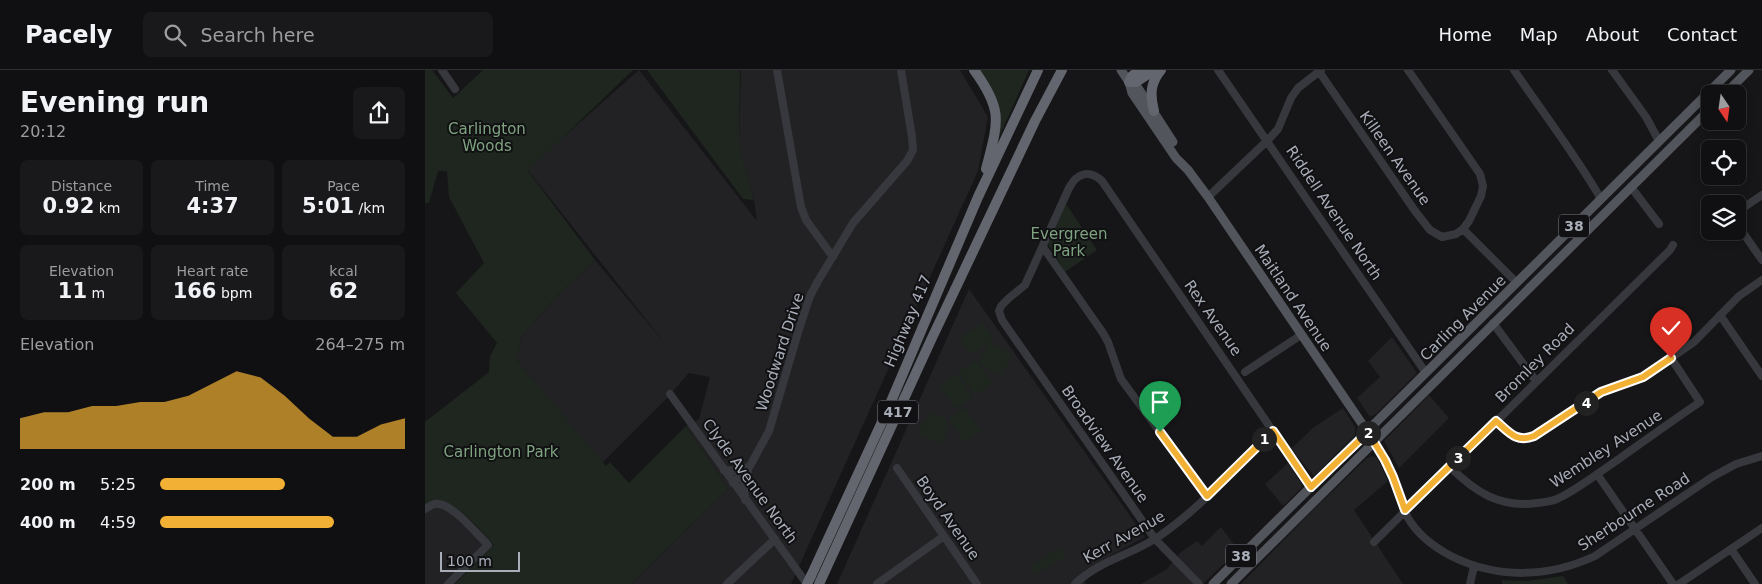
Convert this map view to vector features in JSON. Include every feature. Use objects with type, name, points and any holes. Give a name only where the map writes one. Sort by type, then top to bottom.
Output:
[{"type":"highway","points":[[974,70],[992,99],[996,111],[996,124],[978,197]]},
{"type":"highway","name":"Highway 417","points":[[808,581],[887,411],[978,197],[1037,70]]},
{"type":"highway","name":"417","points":[[819,584],[931,340],[1060,70]]},
{"type":"highway","points":[[1140,70],[1132,76],[1129,82],[1136,82],[1153,70]]},
{"type":"highway","points":[[1154,111],[1151,92],[1157,75],[1161,70]]},
{"type":"main road","name":"Maitland Avenue","points":[[1121,70],[1129,82],[1138,88],[1154,111],[1188,170]]},
{"type":"main road","name":"Carling Avenue","points":[[1213,584],[1731,70]]},
{"type":"main road","points":[[1734,85],[1749,70]]},
{"type":"main road","name":"Maitland Avenue","points":[[1129,82],[1131,93],[1176,158],[1188,170],[1208,197],[1374,442]]},
{"type":"main road","name":"Carling Avenue","points":[[1231,584],[1701,117]]},
{"type":"street","points":[[442,70],[455,90]]},
{"type":"street","points":[[777,70],[801,207],[806,220],[833,257]]},
{"type":"street","name":"Woodward Drive","points":[[733,483],[750,466],[769,431],[811,296],[853,223],[903,166],[913,150],[913,137],[901,70]]},
{"type":"street","name":"Riddell Avenue North","points":[[1218,70],[1268,140],[1426,373]]},
{"type":"street","points":[[1408,70],[1480,174],[1483,186],[1481,196],[1463,229],[1517,283]]},
{"type":"street","points":[[1514,70],[1583,168],[1601,199]]},
{"type":"street","points":[[1612,70],[1646,118],[1659,141]]},
{"type":"street","points":[[1208,197],[1278,129],[1291,98],[1298,88],[1319,71]]},
{"type":"street","name":"Killeen Avenue","points":[[1319,71],[1430,230],[1442,237],[1456,234],[1463,229]]},
{"type":"street","name":"Rex Avenue","points":[[1043,247],[1069,188],[1076,178],[1085,174],[1095,175],[1102,181],[1311,487]]},
{"type":"street","points":[[1631,187],[1659,224]]},
{"type":"street","points":[[1746,206],[1762,195]]},
{"type":"street","points":[[1746,237],[1762,260]]},
{"type":"street","name":"Bromley Road","points":[[1374,542],[1673,244]]},
{"type":"street","points":[[1043,247],[1103,333],[1121,379],[1207,496]]},
{"type":"street","name":"Broadview Avenue","points":[[1043,247],[1025,285],[1001,306],[999,311],[1002,320],[1155,539],[1199,584]]},
{"type":"street","points":[[1496,421],[1514,436],[1526,439],[1534,436],[1601,392],[1643,377],[1671,358],[1694,342],[1739,296],[1762,280]]},
{"type":"street","points":[[1720,315],[1762,376]]},
{"type":"street","points":[[1493,323],[1536,381]]},
{"type":"street","points":[[1245,372],[1301,335]]},
{"type":"street","name":"Wembley Avenue","points":[[1449,466],[1474,489],[1509,504],[1522,505],[1559,499],[1701,402],[1671,358]]},
{"type":"street","name":"Clyde Avenue North","points":[[670,394],[745,500],[808,581]]},
{"type":"street","name":"Kerr Avenue","points":[[1075,584],[1084,574],[1155,539],[1183,519],[1273,431]]},
{"type":"street","name":"Sherbourne Road","points":[[1374,442],[1393,477],[1405,510],[1426,540],[1442,552],[1474,566],[1500,573],[1526,574],[1551,571],[1581,563],[1636,529],[1712,476],[1736,464],[1762,456]]},
{"type":"street","points":[[724,470],[737,471],[750,466]]},
{"type":"street","points":[[745,500],[744,482],[750,466]]},
{"type":"street","name":"Boyd Avenue","points":[[897,468],[977,584]]},
{"type":"street","points":[[1597,474],[1673,584]]},
{"type":"street","points":[[425,509],[433,504],[441,504],[451,510],[488,544],[448,584]]},
{"type":"street","points":[[1679,584],[1762,528]]},
{"type":"street","points":[[877,584],[889,581],[944,536]]},
{"type":"street","points":[[727,584],[775,539]]},
{"type":"street","points":[[1731,549],[1755,584]]},
{"type":"street","points":[[1470,584],[1474,566]]},
{"type":"shaded area","points":[[639,70],[757,221],[754,200],[739,145],[741,70],[960,70],[988,117],[978,171],[791,584],[631,584],[728,489],[686,426],[699,419],[710,377],[689,373],[667,398],[603,462],[517,360],[521,337],[555,298],[595,260],[667,346],[527,169]]},
{"type":"shaded area","points":[[969,289],[1145,537],[1086,569],[1080,575],[1086,584],[837,584]]},
{"type":"shaded area","points":[[1392,337],[1417,373],[1376,414],[1370,417],[1357,398],[1380,377],[1368,361]]},
{"type":"shaded area","points":[[1429,395],[1449,418],[1399,468],[1384,441]]},
{"type":"shaded area","points":[[1343,408],[1355,427],[1355,435],[1314,476],[1291,449],[1314,427]]},
{"type":"shaded area","points":[[1373,456],[1377,458],[1388,481],[1354,510],[1403,584],[1241,584],[1316,507],[1367,458]]},
{"type":"shaded area","points":[[1288,463],[1302,487],[1283,506],[1265,484]]},
{"type":"shaded area","points":[[429,501],[443,501],[454,505],[490,541],[444,584],[425,584],[425,503]]},
{"type":"shaded area","points":[[1221,527],[1238,550],[1203,584],[1141,584],[1167,569],[1180,553],[1197,541],[1202,546]]},
{"type":"green space","points":[[425,70],[432,70],[453,98],[483,70],[633,70],[528,171],[595,260],[555,298],[521,337],[517,360],[606,466],[610,462],[629,483],[686,426],[728,489],[631,584],[455,584],[494,545],[472,521],[453,506],[444,502],[434,501],[425,504],[425,422],[489,372],[490,356],[497,343],[456,293],[484,263],[449,197],[447,171],[438,171],[429,203],[425,203]]},
{"type":"green space","points":[[647,70],[740,70],[739,145],[754,200],[743,199]]},
{"type":"green space","points":[[977,70],[1029,70],[1000,135],[998,135]]},
{"type":"green space","name":"Evergreen Park","points":[[1066,204],[1097,250],[1065,272],[1048,244]]},
{"type":"green space","points":[[983,322],[994,338],[989,342],[1012,353],[1002,376],[981,366],[979,363],[988,343],[971,354],[959,338]]},
{"type":"green space","points":[[975,360],[993,383],[975,395],[958,373]]},
{"type":"green space","points":[[956,374],[973,397],[956,409],[938,386]]},
{"type":"green space","points":[[965,407],[982,431],[964,442],[948,419]]},
{"type":"green space","points":[[931,413],[943,417],[948,425],[945,437],[940,444],[919,434],[922,424]]},
{"type":"green space","points":[[1061,547],[1066,556],[1034,575],[1029,566]]},
{"type":"green space","points":[[1563,576],[1568,584],[1502,584],[1502,580],[1527,581]]},
{"type":"route","points":[[1160,432],[1207,496],[1273,431],[1311,487],[1368,432],[1385,460],[1405,510],[1496,421],[1514,436],[1526,439],[1534,436],[1601,392],[1643,377],[1671,358]]},
{"type":"park label","name":"Carlington Woods","points":[[487,138]]},
{"type":"park label","name":"Carlington Park","points":[[501,452]]}]
